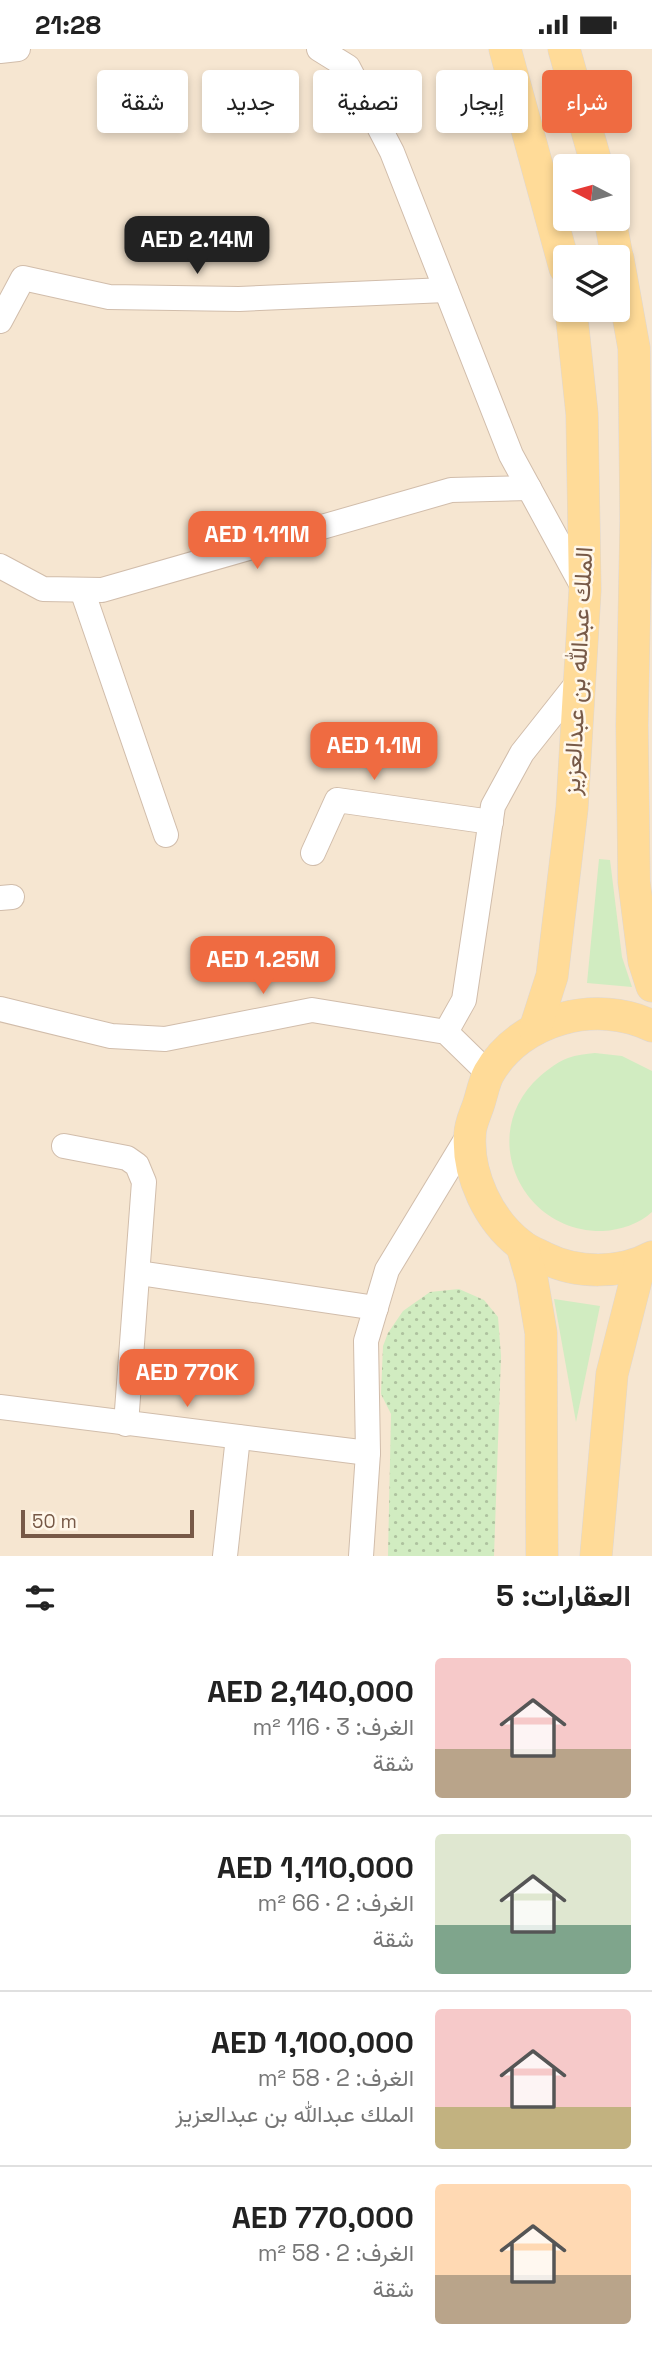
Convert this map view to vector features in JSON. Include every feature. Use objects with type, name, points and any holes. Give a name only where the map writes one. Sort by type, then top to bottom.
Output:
[{"type":"main road","points":[[505,49],[559,245]]},
{"type":"main road","points":[[564,49],[594,154]]},
{"type":"main road","name":"الملك عبدالله بن عبدالعزيز","points":[[536,1029],[552,976],[572,808],[585,590],[582,414],[572,322]]},
{"type":"main road","points":[[629,322],[634,348],[636,521],[634,882],[644,961],[652,986]]},
{"type":"main road","points":[[633,787],[652,854]]},
{"type":"main road","points":[[596,1556],[612,1374],[646,1260],[599,1271],[558,1265],[522,1246],[492,1215],[474,1176],[470,1133],[489,1074],[509,1048],[536,1029],[568,1016],[603,1013],[636,1019],[652,1026]]},
{"type":"main road","points":[[522,1246],[532,1280],[541,1333],[542,1556]]},
{"type":"street","points":[[0,51],[19,49]]},
{"type":"street","points":[[319,49],[348,67],[392,152],[511,455],[585,590]]},
{"type":"street","points":[[0,321],[23,278],[109,297],[239,299],[446,290]]},
{"type":"street","points":[[0,566],[43,589],[102,590],[169,573],[451,490],[529,488]]},
{"type":"street","points":[[82,590],[166,835]]},
{"type":"street","points":[[446,1032],[464,1000],[493,806],[522,753],[579,681]]},
{"type":"street","points":[[313,853],[337,800],[491,822]]},
{"type":"street","points":[[0,1009],[111,1036],[165,1039],[312,1010],[446,1032],[489,1074]]},
{"type":"street","points":[[361,1556],[368,1453],[366,1341],[387,1270],[470,1133]]},
{"type":"street","points":[[64,1146],[127,1158],[137,1165],[144,1182],[126,1424]]},
{"type":"street","points":[[138,1273],[376,1308]]},
{"type":"street","points":[[0,1407],[368,1453]]},
{"type":"street","points":[[225,1556],[238,1437]]},
{"type":"shaded area","points":[[0,49],[652,49],[652,1556],[0,1556]]},
{"type":"green space","points":[[599,859],[610,860],[622,957],[632,987],[587,983]]},
{"type":"green space","points":[[595,1053],[622,1056],[652,1071],[652,1212],[629,1226],[603,1231],[575,1228],[551,1217],[532,1200],[518,1179],[511,1156],[510,1131],[517,1106],[533,1083],[563,1060]]},
{"type":"green space","points":[[459,1289],[484,1300],[498,1317],[501,1356],[494,1556],[388,1556],[391,1414],[381,1394],[383,1346],[388,1333],[403,1311],[430,1292]]},
{"type":"green space","points":[[554,1299],[600,1306],[576,1422]]}]
